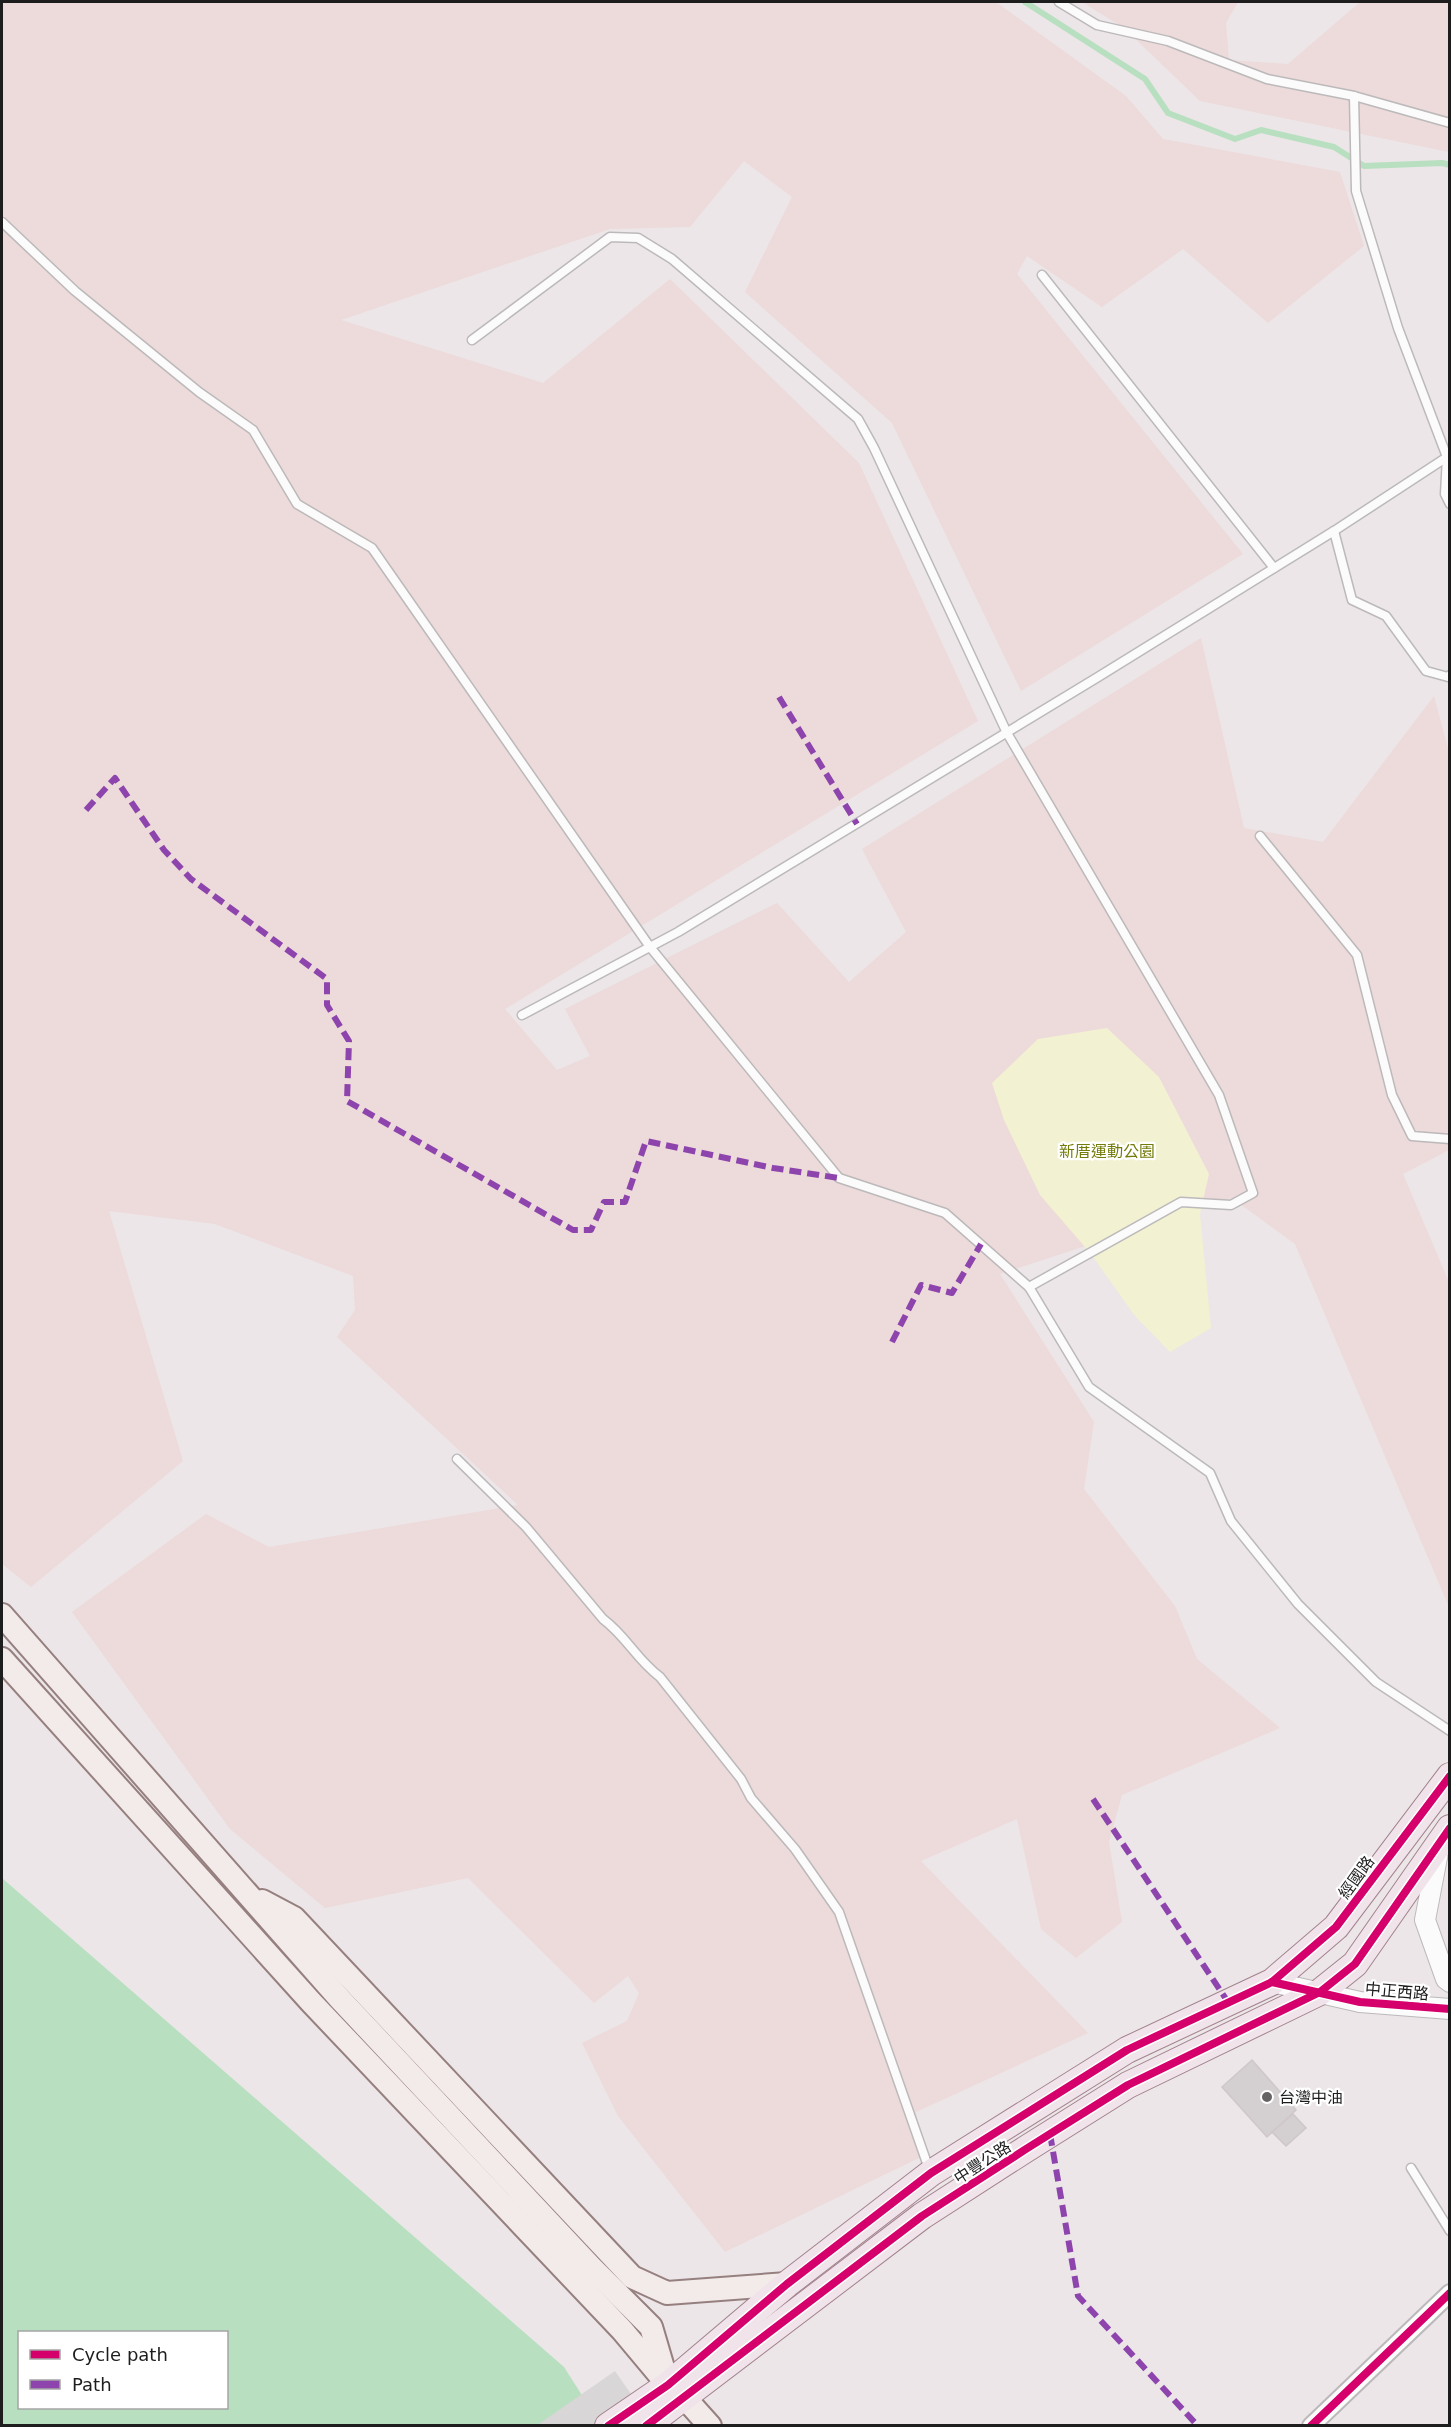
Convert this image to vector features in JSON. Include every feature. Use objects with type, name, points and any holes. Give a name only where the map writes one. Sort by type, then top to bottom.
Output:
[{"type":"main road","points":[[2,1615],[340,1999],[651,2327],[676,2391]]},
{"type":"main road","points":[[2,1659],[311,2002],[710,2426]]},
{"type":"main road","name":"經國路","points":[[1272,1982],[1336,1927],[1449,1776]]},
{"type":"main road","points":[[1320,1992],[1355,1964],[1445,1834]]},
{"type":"main road","points":[[235,1917],[250,1896]]},
{"type":"main road","points":[[250,1896],[294,1918],[632,2277],[667,2293],[787,2284]]},
{"type":"main road","name":"中豐公路","points":[[676,2391],[787,2284],[931,2173],[1127,2050],[1272,1982]]},
{"type":"main road","name":"中豐公路","points":[[676,2391],[922,2216],[1120,2090],[1320,1992]]},
{"type":"main road","points":[[1106,2063],[1120,2090]]},
{"type":"main road","points":[[608,2426],[676,2391]]},
{"type":"main road","points":[[646,2426],[676,2391]]},
{"type":"street","points":[[1445,1834],[1425,1920],[1449,1982]]},
{"type":"street","name":"中正西路","points":[[1272,1982],[1360,2002],[1449,2009]]},
{"type":"street","points":[[1311,2426],[1449,2293]]},
{"type":"lane","points":[[1059,2],[1097,25],[1168,41],[1267,79],[1354,96],[1449,123]]},
{"type":"lane","points":[[1354,96],[1356,191],[1398,328],[1448,456],[1445,494],[1449,504]]},
{"type":"lane","points":[[2,222],[75,291],[199,392],[253,429],[297,504],[372,548],[650,947],[839,1178],[945,1213],[1029,1287],[1089,1387],[1210,1473],[1231,1521],[1298,1604],[1376,1682],[1449,1731]]},
{"type":"lane","points":[[472,340],[610,237],[638,238],[672,259],[858,419],[874,448],[1007,733],[1218,1095],[1253,1193],[1230,1205],[1181,1202],[1029,1287]]},
{"type":"lane","points":[[1042,275],[1274,568]]},
{"type":"lane","points":[[522,1015],[650,947],[1007,733],[1335,531],[1448,456]]},
{"type":"lane","points":[[1335,531],[1352,600],[1386,616],[1426,671],[1449,675]]},
{"type":"lane","points":[[1260,836],[1357,955],[1392,1095],[1412,1136],[1449,1139]]},
{"type":"lane","points":[[457,1459],[526,1527],[603,1619],[619,1630],[646,1666],[660,1677],[741,1779],[751,1798],[795,1849],[839,1912],[931,2173]]},
{"type":"lane","points":[[1411,2168],[1449,2231]]},
{"type":"green space","points":[[2,2],[996,2],[1126,96],[1163,139],[1340,172],[1364,246],[1268,323],[1183,249],[1102,307],[1027,256],[1017,274],[1243,554],[1021,691],[892,423],[745,292],[792,197],[744,161],[690,227],[610,229],[341,320],[543,383],[670,279],[859,463],[978,721],[505,1009],[557,1070],[590,1056],[565,1009],[777,903],[849,982],[906,932],[862,849],[1201,638],[1244,828],[1323,842],[1434,696],[1449,752],[1449,1150],[1403,1174],[1449,1282],[1449,1607],[1295,1244],[1232,1198],[1000,1274],[1094,1422],[1084,1489],[1175,1606],[1197,1659],[1280,1728],[1122,1795],[1109,1842],[1122,1922],[1076,1958],[1041,1929],[1017,1819],[921,1861],[1088,2033],[916,2112],[923,2156],[725,2252],[618,2116],[582,2043],[627,2021],[639,1993],[628,1976],[594,2003],[468,1878],[325,1908],[230,1829],[72,1612],[206,1514],[269,1547],[518,1505],[337,1337],[355,1310],[353,1276],[215,1224],[109,1211],[183,1461],[31,1587],[2,1564]]},
{"type":"green space","points":[[1082,2],[1238,2],[1226,23],[1229,60],[1288,64],[1360,2],[1449,2],[1449,152],[1200,101],[1124,28]]},
{"type":"green space","name":"新厝運動公園","points":[[1107,1028],[1159,1077],[1209,1174],[1200,1214],[1211,1328],[1170,1352],[1135,1316],[1091,1254],[1040,1195],[1004,1120],[992,1083],[1038,1039]]},
{"type":"shaded area","points":[[2,1878],[564,2367],[601,2425],[2,2425]]},
{"type":"pier","points":[[615,2371],[649,2420],[641,2426],[536,2426]]},
{"type":"building","points":[[1252,2060],[1296,2110],[1267,2137],[1222,2087]]},
{"type":"building","points":[[1293,2114],[1306,2128],[1286,2146],[1272,2132]]},
{"type":"waterway","points":[[1025,2],[1145,79],[1168,113],[1235,139],[1261,130],[1334,147],[1364,166],[1442,163],[1450,165]]},
{"type":"marked path","points":[[779,697],[857,824]]},
{"type":"marked path","points":[[86,810],[115,778],[164,850],[191,879],[327,979],[327,1005],[349,1041],[347,1101],[573,1230],[591,1230],[604,1202],[625,1202],[646,1141],[773,1168],[839,1178]]},
{"type":"marked path","points":[[892,1342],[921,1285],[952,1293],[981,1244]]},
{"type":"marked path","points":[[1093,1799],[1228,2002]]},
{"type":"marked path","points":[[1050,2134],[1078,2296],[1198,2426]]},
{"type":"cycle path","points":[[608,2426],[668,2385],[787,2284],[931,2173],[1127,2050],[1272,1982],[1336,1927],[1450,1776]]},
{"type":"cycle path","points":[[646,2426],[922,2216],[1026,2149],[1128,2085],[1320,1992],[1355,1964],[1450,1828]]},
{"type":"cycle path","points":[[1272,1982],[1360,2002],[1450,2009]]},
{"type":"cycle path","points":[[1311,2426],[1450,2293]]},
{"type":"place","name":"台灣中油","points":[[1267,2097]]}]
